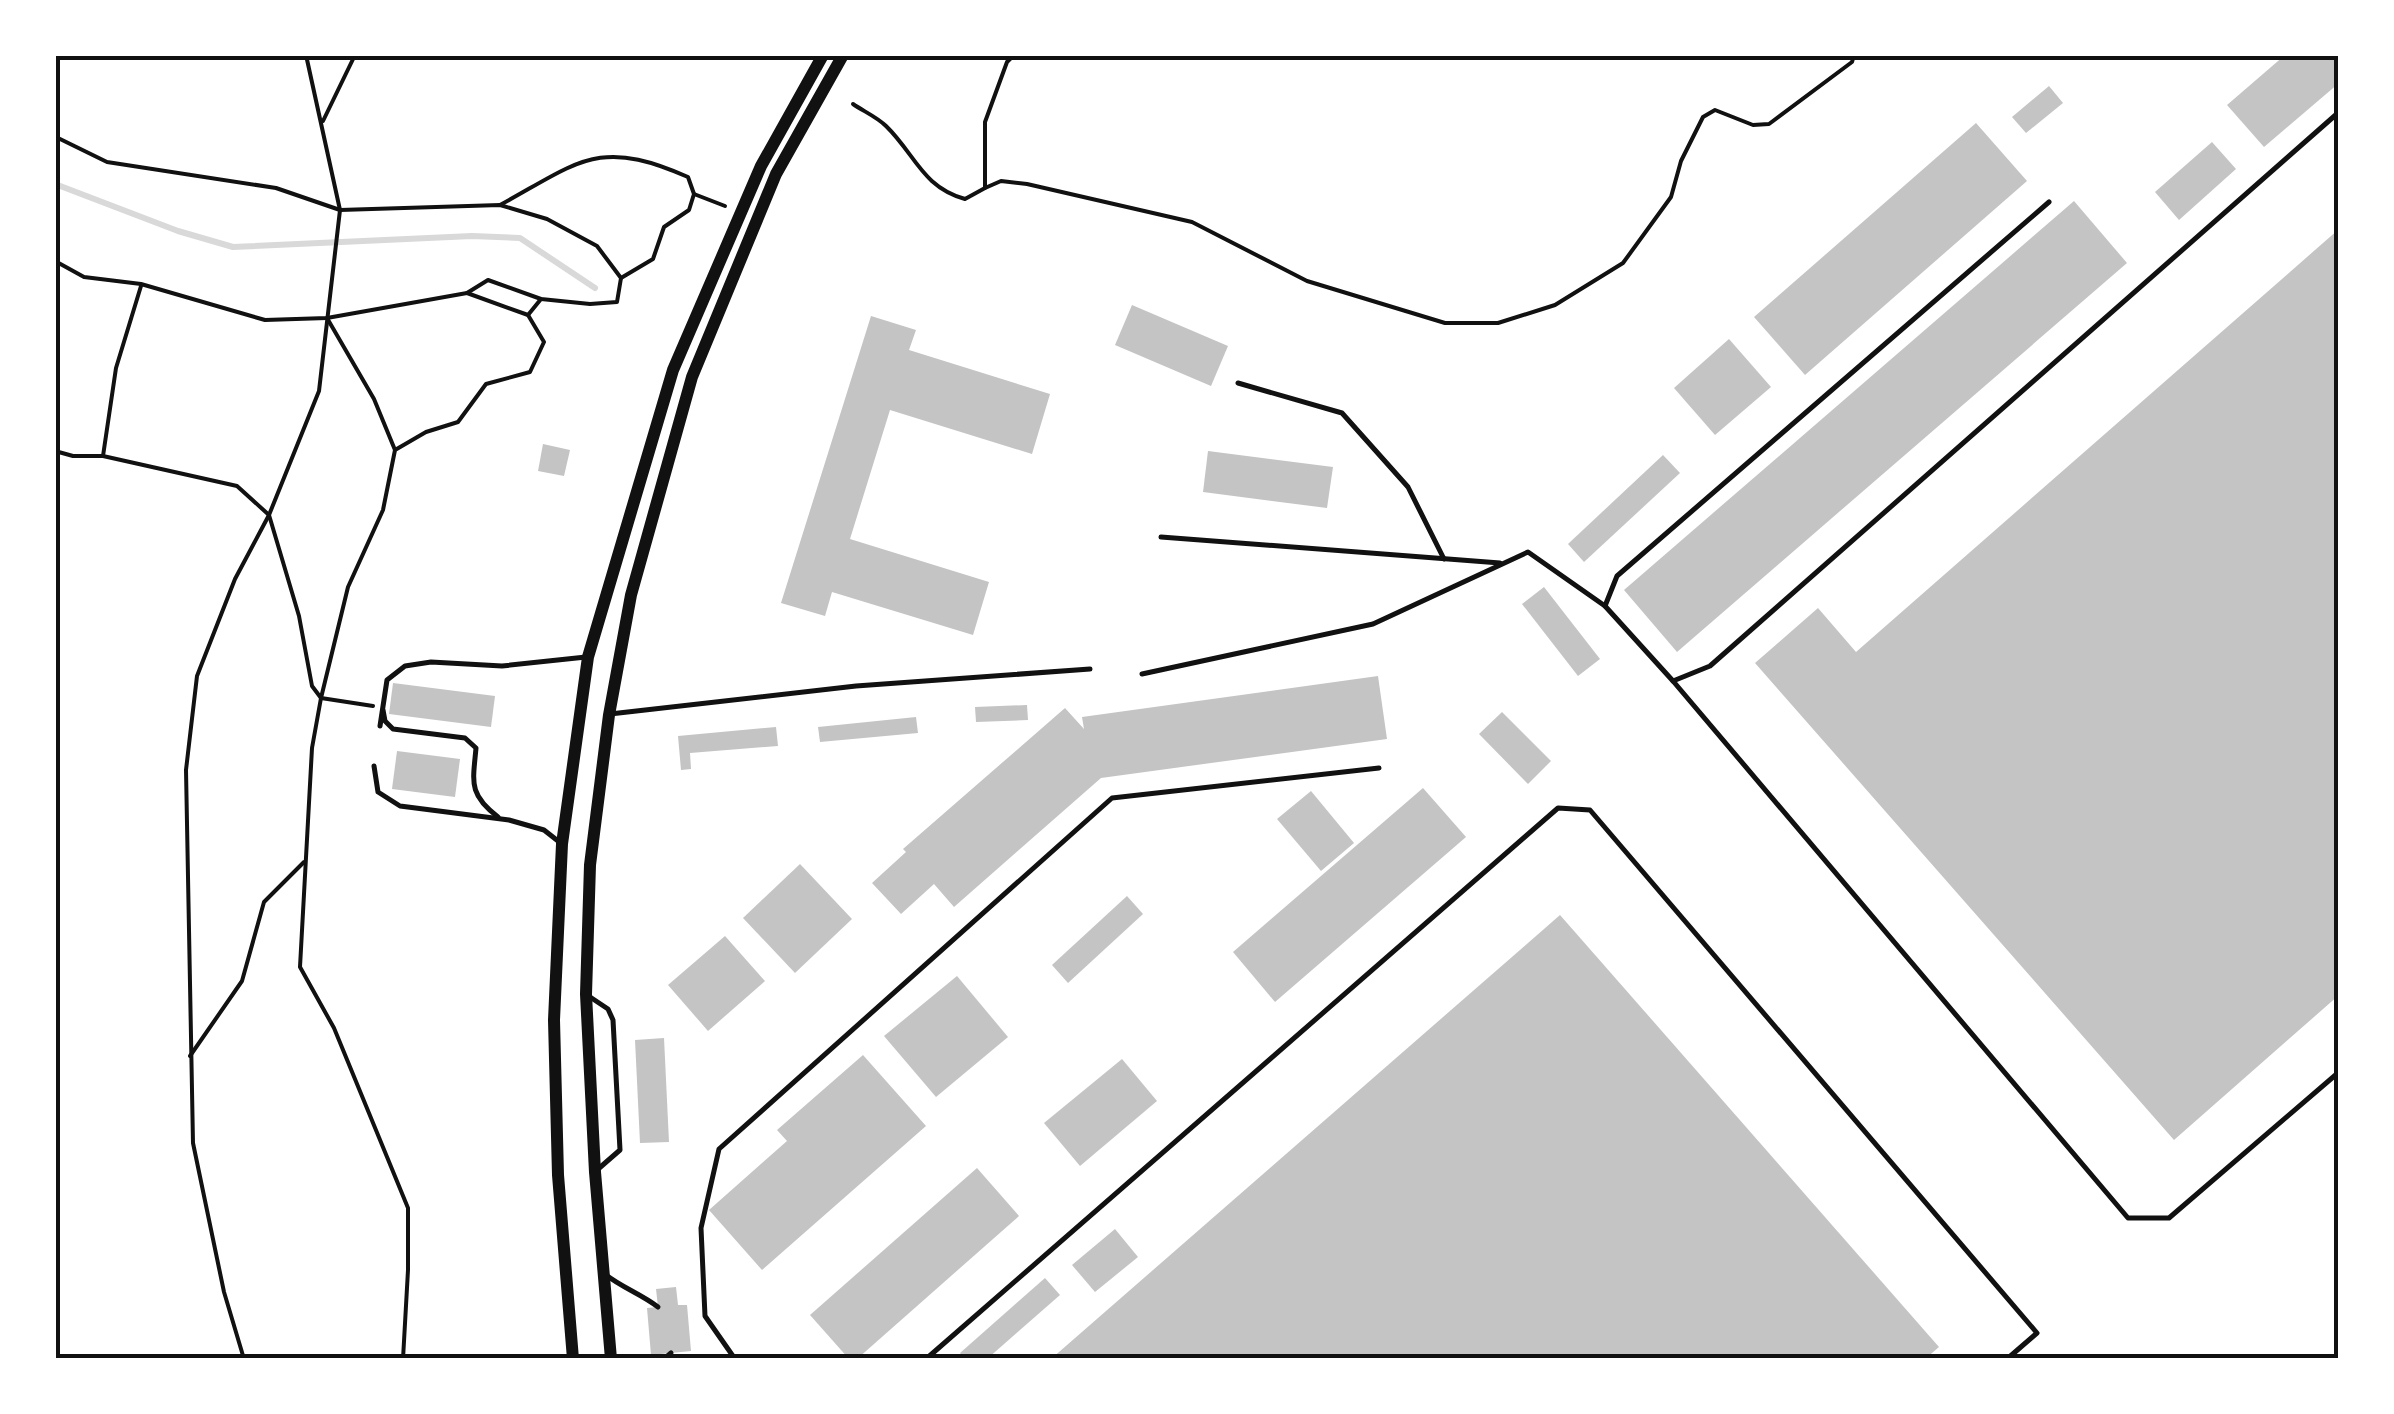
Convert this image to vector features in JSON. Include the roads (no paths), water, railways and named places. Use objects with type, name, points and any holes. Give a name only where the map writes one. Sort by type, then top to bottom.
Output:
[{"type":"main road","points":[[574,1359],[558,1175],[554,1020],[562,844],[588,656],[673,370],[761,166],[823,55]]},
{"type":"main road","points":[[611,1359],[595,1172],[586,994],[590,865],[609,714],[632,595],[692,377],[776,174],[843,55]]},
{"type":"lane","points":[[1673,680],[1710,666],[2339,112]]},
{"type":"lane","points":[[1606,606],[1617,576],[2049,202]]},
{"type":"lane","points":[[1238,382],[1342,413],[1408,487],[1444,559]]},
{"type":"lane","points":[[1161,536],[1503,564]]},
{"type":"lane","points":[[1142,674],[1373,624],[1528,552],[1606,606],[1673,680],[2128,1218],[2169,1218],[2339,1072]]},
{"type":"lane","points":[[380,726],[387,680],[405,666],[431,662],[527,665],[588,656]]},
{"type":"lane","points":[[609,714],[856,686],[1090,669]]},
{"type":"lane","points":[[382,708],[385,721],[393,729],[465,738],[476,748],[473,788],[480,804],[500,818]]},
{"type":"lane","points":[[374,766],[378,792],[400,806],[500,818],[544,830],[562,844]]},
{"type":"lane","points":[[735,1359],[705,1316],[701,1228],[719,1149],[1112,798],[1379,768]]},
{"type":"lane","points":[[926,1359],[1558,808],[1590,810],[2037,1333],[2007,1359]]},
{"type":"lane","points":[[586,994],[608,1010],[613,1020],[616,1063],[620,1150],[595,1172]]},
{"type":"lane","points":[[604,1274],[622,1287],[638,1291],[658,1307]]},
{"type":"lane","points":[[664,1359],[671,1353]]},
{"type":"waterway","points":[[55,184],[178,231],[233,247],[472,236],[520,238],[595,288]]}]
